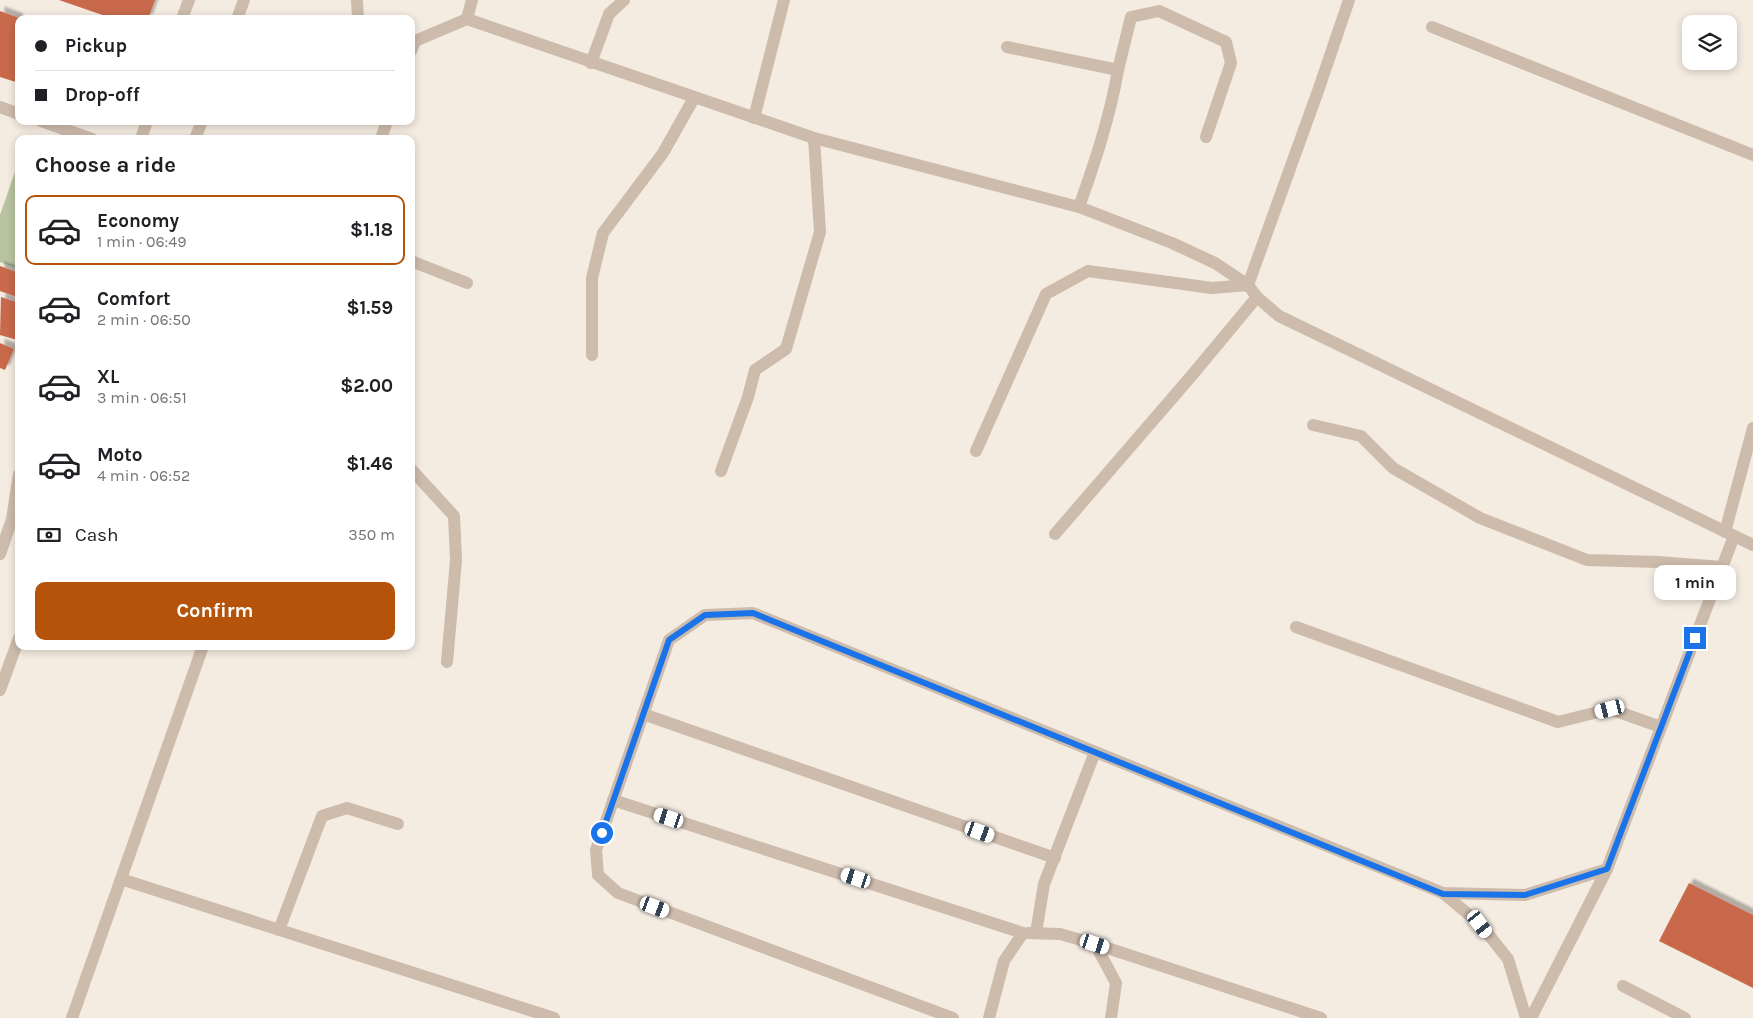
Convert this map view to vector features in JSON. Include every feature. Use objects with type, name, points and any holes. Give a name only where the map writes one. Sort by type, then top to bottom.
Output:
[{"type":"street","points":[[183,15],[189,0]]},
{"type":"street","points":[[238,15],[244,0]]},
{"type":"street","points":[[357,0],[358,15]]},
{"type":"street","points":[[467,19],[472,0]]},
{"type":"street","points":[[591,63],[609,14],[624,0]]},
{"type":"street","points":[[754,118],[784,0]]},
{"type":"street","points":[[1248,284],[1318,92],[1349,0]]},
{"type":"street","points":[[1079,207],[1110,113],[1131,17],[1159,11],[1226,42],[1231,63],[1206,137]]},
{"type":"street","points":[[415,43],[467,19],[814,138],[1079,207],[1172,243],[1216,263],[1248,284],[1257,297],[1279,316],[1729,534],[1751,541]]},
{"type":"street","points":[[1432,26],[1753,155]]},
{"type":"street","points":[[1007,47],[1118,70]]},
{"type":"street","points":[[592,354],[592,278],[603,233],[663,153],[694,98]]},
{"type":"street","points":[[0,107],[15,113]]},
{"type":"street","points":[[52,125],[81,135]]},
{"type":"street","points":[[721,471],[748,397],[755,370],[786,349],[820,232],[814,138]]},
{"type":"street","points":[[415,263],[467,283]]},
{"type":"street","points":[[976,451],[1046,294],[1088,271],[1212,288],[1248,284]]},
{"type":"street","points":[[1055,534],[1194,374],[1257,297]]},
{"type":"street","points":[[1313,425],[1361,436],[1393,468],[1480,518],[1587,560],[1658,562],[1722,567]]},
{"type":"street","points":[[1531,1018],[1607,869],[1722,567],[1753,428]]},
{"type":"street","points":[[415,474],[454,516],[456,560],[447,662]]},
{"type":"street","points":[[0,552],[12,519],[15,500]]},
{"type":"street","points":[[953,1018],[618,894],[598,875],[596,850],[669,640],[705,615],[753,613],[1443,894],[1480,924],[1508,959],[1526,1018]]},
{"type":"street","points":[[1296,627],[1558,722],[1610,709],[1661,727]]},
{"type":"street","points":[[0,690],[15,649]]},
{"type":"street","points":[[72,1018],[202,650]]},
{"type":"street","points":[[643,714],[1054,858]]},
{"type":"street","points":[[989,1018],[1004,961],[1030,933],[1044,884],[1095,752]]},
{"type":"street","points":[[613,800],[1030,933],[1060,934],[1095,944],[1321,1018]]},
{"type":"street","points":[[279,930],[322,816],[346,808],[398,824]]},
{"type":"street","points":[[1443,894],[1525,895],[1607,869]]},
{"type":"street","points":[[121,879],[554,1018]]},
{"type":"street","points":[[1095,944],[1116,983],[1112,1018]]},
{"type":"street","points":[[1623,986],[1685,1018]]},
{"type":"green space","points":[[15,172],[15,268],[0,262],[0,215]]},
{"type":"building","points":[[59,0],[155,0],[149,15],[102,15]]},
{"type":"building","points":[[0,11],[15,17],[15,82],[0,77]]},
{"type":"building","points":[[0,266],[15,272],[15,297],[0,291]]},
{"type":"building","points":[[1,297],[15,302],[15,339],[0,335]]},
{"type":"building","points":[[0,343],[14,349],[5,370],[0,368]]},
{"type":"building","points":[[1689,883],[1753,915],[1753,988],[1659,941]]},
{"type":"route","points":[[602,833],[669,640],[705,615],[753,613],[1443,894],[1525,895],[1607,869],[1695,638]]}]
